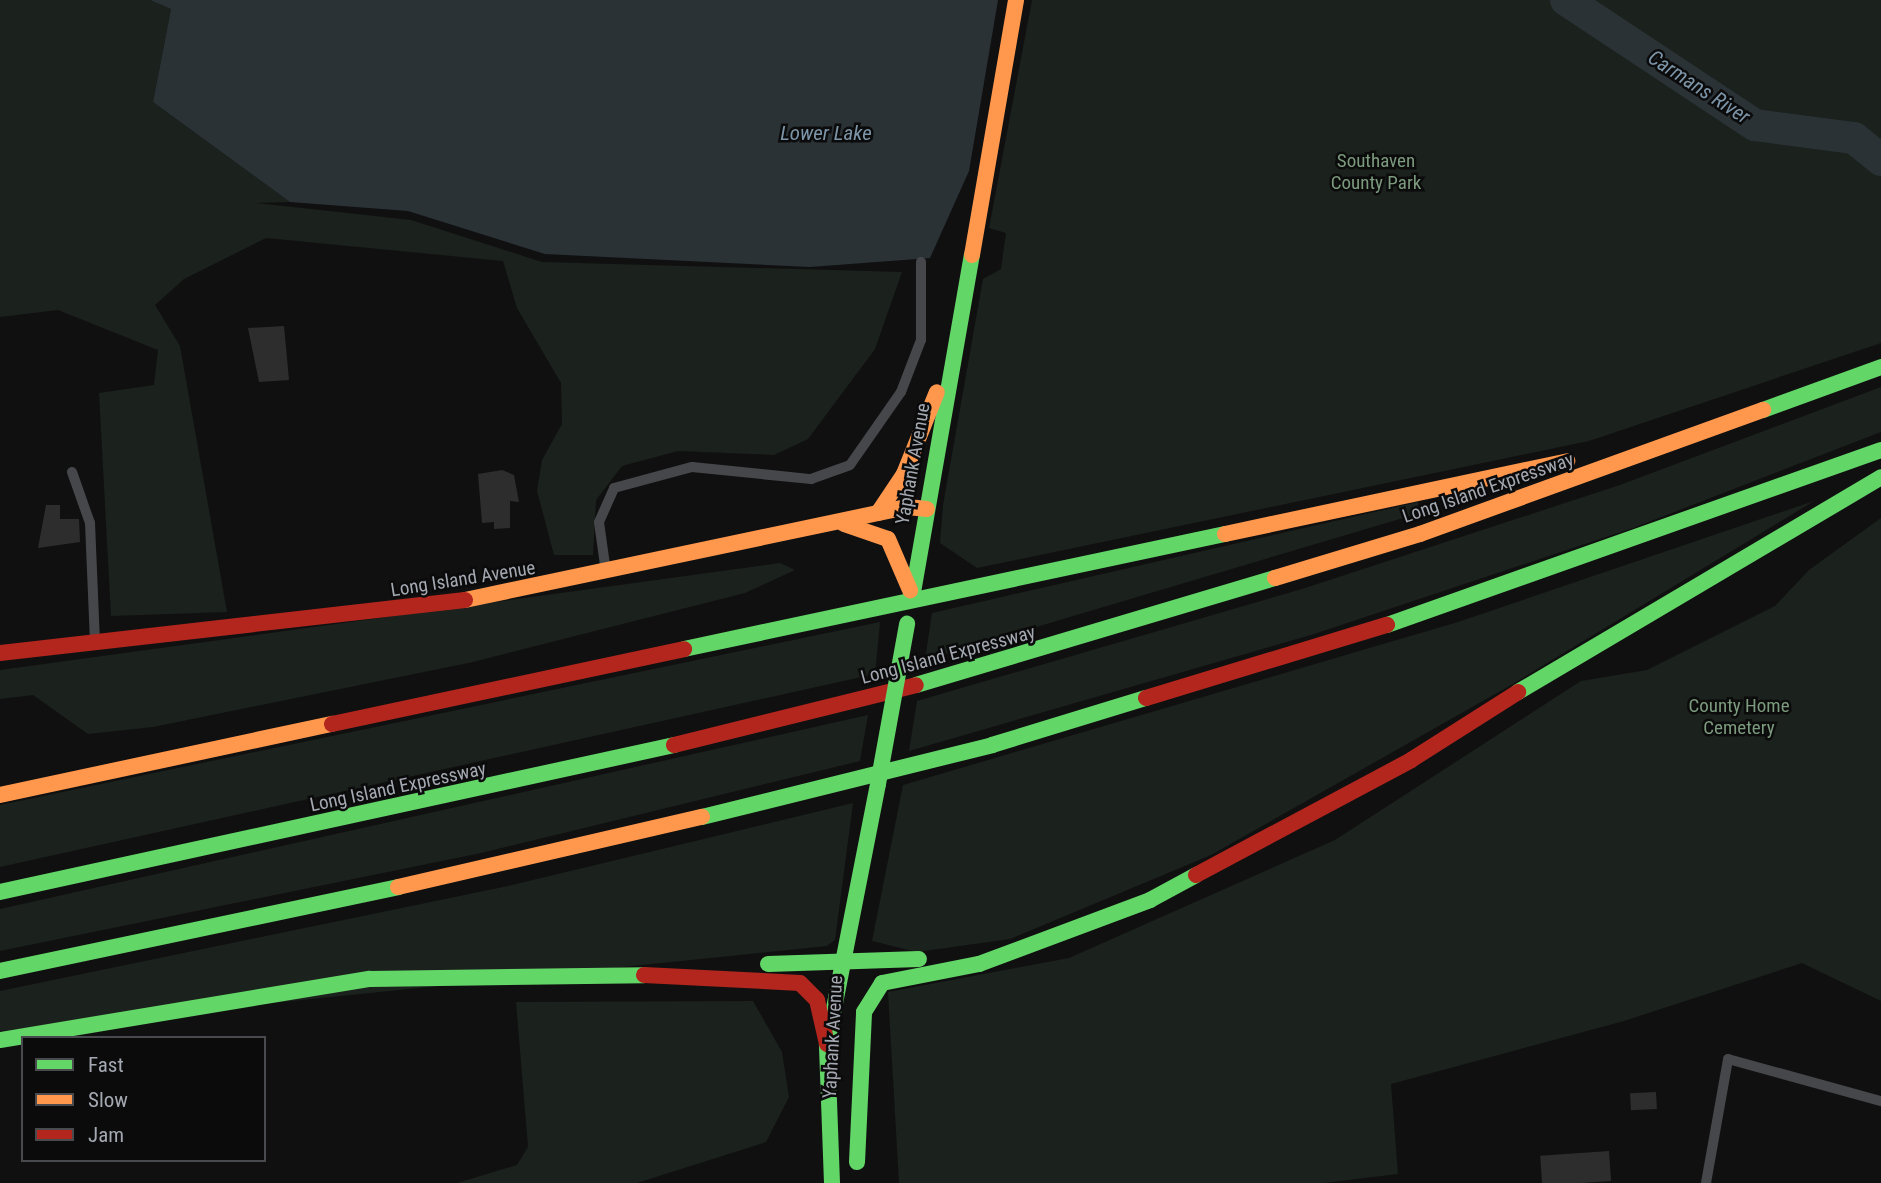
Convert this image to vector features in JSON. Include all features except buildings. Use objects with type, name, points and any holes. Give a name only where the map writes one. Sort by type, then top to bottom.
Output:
[{"type":"main road","name":"Yaphank Avenue","points":[[859,1183],[850,1083],[850,961],[853,936],[1016,0]]},
{"type":"main road","points":[[878,513],[904,474],[954,355]]},
{"type":"main road","name":"Long Island Expressway","points":[[0,892],[542,778],[971,671],[1420,534],[1881,368]]},
{"type":"main road","points":[[0,795],[912,598],[1508,476],[1838,385]]},
{"type":"main road","points":[[0,971],[559,853],[992,745],[1445,607],[1881,450]]},
{"type":"main road","points":[[857,1162],[864,1012],[875,989],[892,978],[979,964],[1052,941],[1150,900],[1331,806],[1620,627],[1881,477]]},
{"type":"main road","name":"Long Island Avenue","points":[[0,653],[406,609],[607,576],[878,513],[926,509]]},
{"type":"main road","points":[[838,522],[888,539],[912,598]]},
{"type":"main road","points":[[24,1036],[370,979],[620,974],[950,957],[1052,941]]},
{"type":"main road","name":"Yaphank Avenue","points":[[832,1183],[827,1044],[850,961]]},
{"type":"main road","points":[[620,974],[800,983],[817,1000],[827,1044]]},
{"type":"main road","points":[[0,1040],[21,1037]]},
{"type":"lane","points":[[607,576],[599,522],[614,488],[692,467],[811,479],[850,465],[901,392],[921,340],[921,262]]},
{"type":"lane","points":[[72,472],[90,523],[95,643]]},
{"type":"lane","points":[[1706,1183],[1728,1059],[1881,1101]]},
{"type":"green space","points":[[0,0],[150,0],[171,9],[153,102],[290,202],[256,203],[411,220],[542,262],[902,272],[875,349],[808,439],[774,455],[678,451],[622,466],[596,500],[593,555],[554,555],[537,491],[542,460],[562,424],[561,383],[517,308],[503,261],[266,238],[184,279],[155,305],[180,346],[227,612],[111,616],[99,393],[154,385],[158,350],[58,310],[0,317]]},
{"type":"green space","name":"Southaven County Park","points":[[1032,0],[1881,0],[1881,343],[1589,441],[977,568],[940,543],[943,505],[983,279],[1001,269],[1006,233],[989,228]]},
{"type":"green space","points":[[1881,387],[1881,432],[1633,528],[1311,635],[909,751],[917,701],[1302,589],[1620,485]]},
{"type":"green space","points":[[1814,501],[1511,685],[1211,855],[1010,939],[917,952],[872,941],[903,785],[1458,622]]},
{"type":"green space","points":[[1418,502],[1420,513],[925,660],[932,613]]},
{"type":"green space","name":"County Home Cemetery","points":[[1881,518],[1881,1001],[1802,963],[1624,1021],[1391,1084],[1398,1174],[1323,1183],[899,1183],[888,992],[1069,958],[1335,840],[1581,681],[1647,670],[1775,606],[1809,570]]},
{"type":"green space","points":[[780,563],[795,570],[745,593],[473,662],[153,727],[88,734],[33,695],[0,699],[0,670]]},
{"type":"green space","points":[[880,622],[875,674],[0,867],[0,805]]},
{"type":"green space","points":[[868,715],[860,761],[481,853],[0,951],[0,909]]},
{"type":"green space","points":[[853,803],[835,940],[827,946],[0,1031],[0,991],[508,886]]},
{"type":"green space","points":[[753,1001],[782,1052],[789,1097],[766,1142],[637,1183],[457,1183],[517,1165],[528,1147],[516,1002]]},
{"type":"water","name":"Lower Lake","points":[[150,0],[998,0],[969,171],[930,258],[810,267],[545,254],[408,211],[290,202],[153,102],[171,9]]},
{"type":"waterway","name":"Carmans River","points":[[1566,0],[1755,125],[1854,138],[1881,160]]},
{"type":"traffic: fast","points":[[912,598],[972,255]]},
{"type":"traffic: fast","points":[[1763,410],[1881,367]]},
{"type":"traffic: fast","points":[[1387,625],[1881,450]]},
{"type":"traffic: fast","points":[[1518,692],[1881,477]]},
{"type":"traffic: fast","points":[[684,649],[1225,534]]},
{"type":"traffic: fast","points":[[916,685],[1275,578]]},
{"type":"traffic: fast","points":[[878,784],[907,624]]},
{"type":"traffic: fast","points":[[702,817],[992,745],[1146,698]]},
{"type":"traffic: fast","points":[[0,892],[674,745]]},
{"type":"traffic: fast","points":[[832,1183],[827,1044],[878,784]]},
{"type":"traffic: fast","points":[[857,1162],[864,1012],[882,983],[979,964],[1150,900],[1196,875]]},
{"type":"traffic: fast","points":[[0,971],[398,887]]},
{"type":"traffic: fast","points":[[768,964],[919,959]]},
{"type":"traffic: fast","points":[[24,1036],[370,979],[644,975]]},
{"type":"traffic: fast","points":[[0,1040],[21,1037]]},
{"type":"traffic: slow","points":[[972,255],[1016,0]]},
{"type":"traffic: slow","points":[[878,513],[904,474],[937,392]]},
{"type":"traffic: slow","points":[[1275,578],[1420,534],[1763,410]]},
{"type":"traffic: slow","points":[[1225,534],[1567,461]]},
{"type":"traffic: slow","points":[[465,600],[908,507],[927,509]]},
{"type":"traffic: slow","points":[[844,524],[888,539],[910,590]]},
{"type":"traffic: slow","points":[[0,795],[332,724]]},
{"type":"traffic: slow","points":[[398,887],[702,817]]},
{"type":"traffic: jam","points":[[0,653],[465,600]]},
{"type":"traffic: jam","points":[[1146,698],[1387,625]]},
{"type":"traffic: jam","points":[[332,724],[684,649]]},
{"type":"traffic: jam","points":[[674,745],[916,685]]},
{"type":"traffic: jam","points":[[1196,875],[1411,760],[1518,692]]},
{"type":"traffic: jam","points":[[644,975],[800,983],[817,1000],[827,1044]]}]
